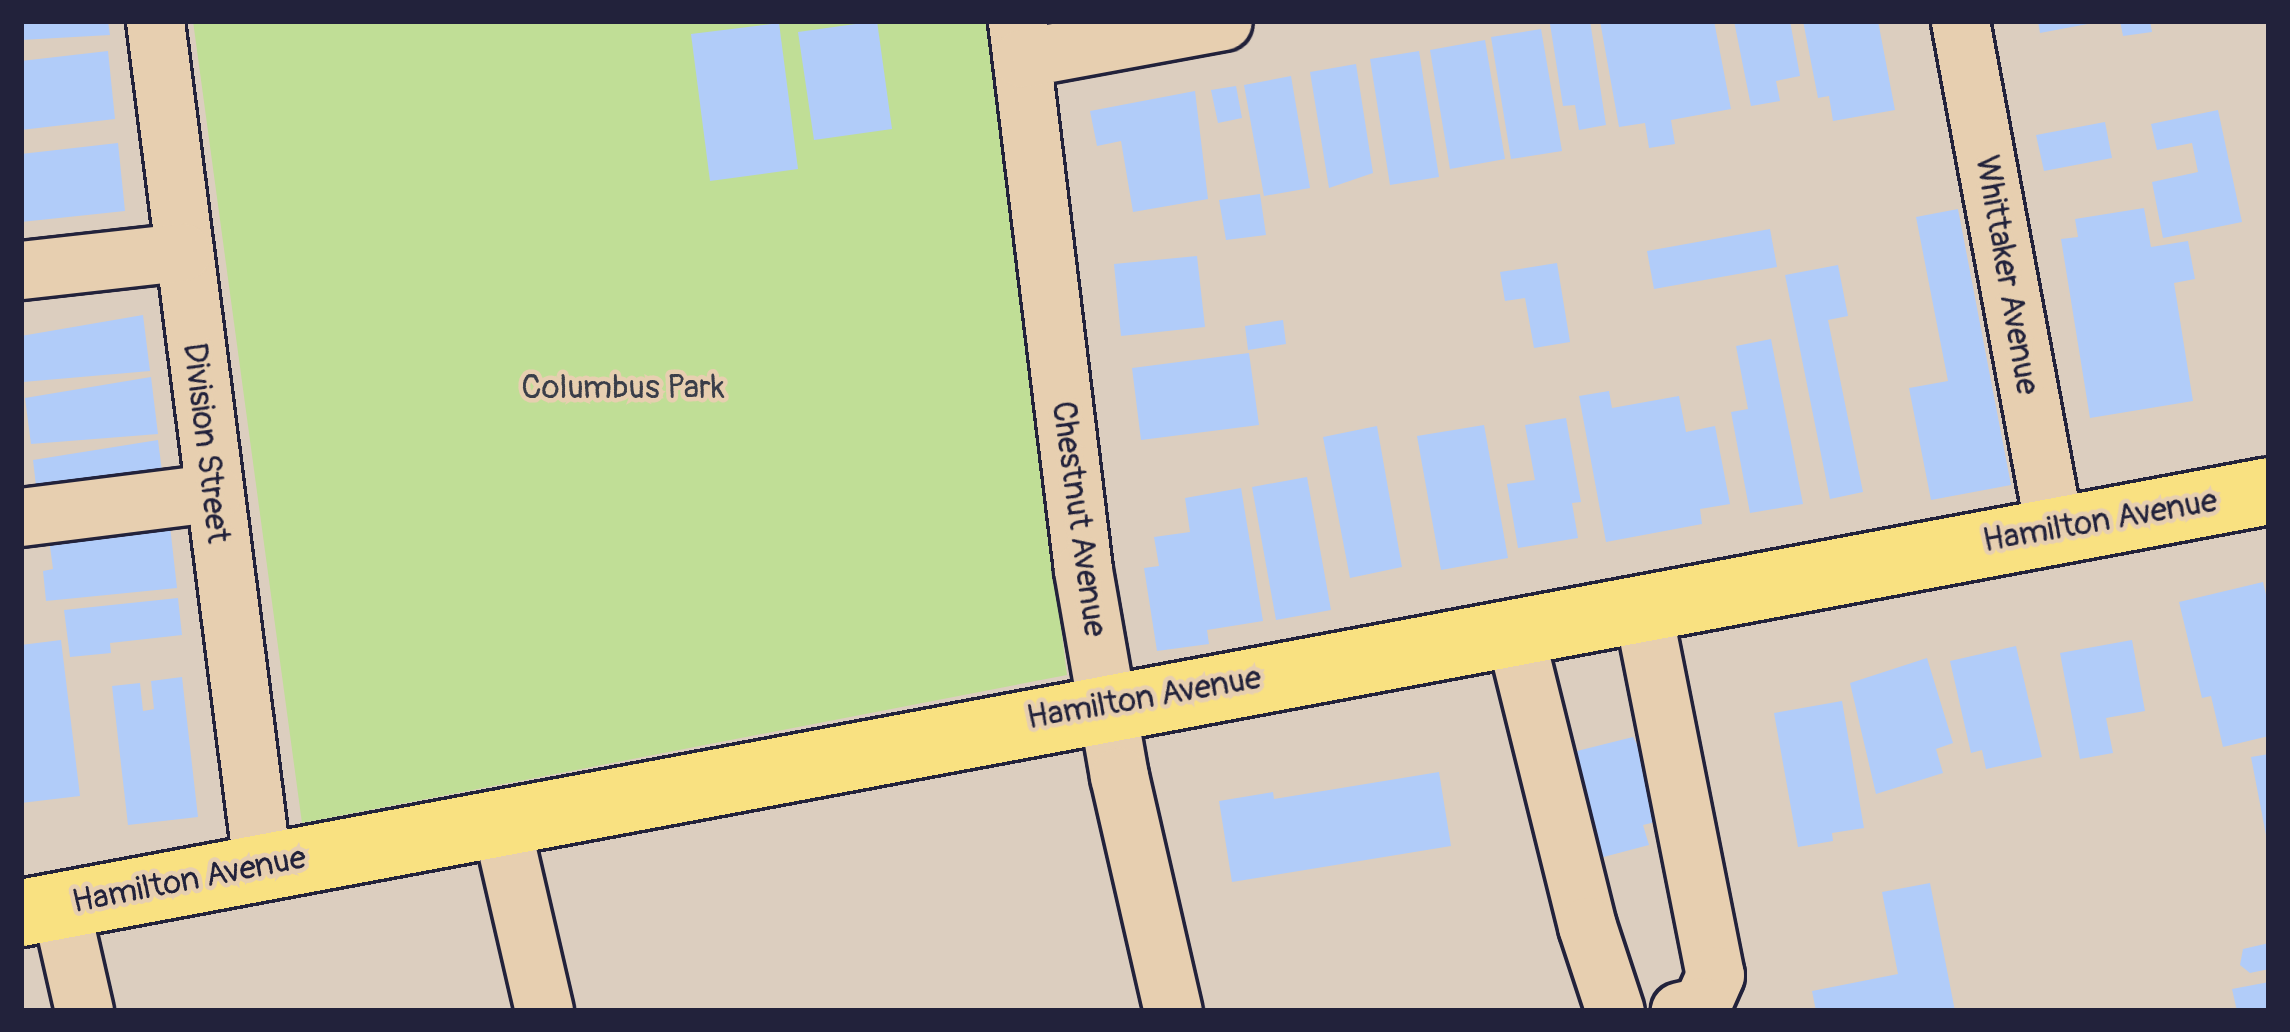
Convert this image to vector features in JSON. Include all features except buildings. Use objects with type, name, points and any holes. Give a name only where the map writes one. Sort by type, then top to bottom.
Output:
[{"type":"main road","name":"Hamilton Avenue","points":[[40,909],[1105,705],[2269,490]]},
{"type":"street","name":"Division Street","points":[[155,21],[262,865]]},
{"type":"street","points":[[1019,40],[1223,21]]},
{"type":"street","name":"Whittaker Avenue","points":[[1960,21],[2054,528]]},
{"type":"street","name":"Chestnut Avenue","points":[[1019,40],[1083,570],[1105,705],[1173,1011]]},
{"type":"street","points":[[21,270],[182,252]]},
{"type":"street","points":[[21,517],[212,493]]},
{"type":"street","points":[[1642,607],[1714,975],[1701,1006],[1681,1011]]},
{"type":"street","points":[[1514,631],[1587,926],[1615,1011]]},
{"type":"street","points":[[500,820],[544,1011]]},
{"type":"street","points":[[40,909],[84,1011]]},
{"type":"green space","name":"Columbus Park","points":[[193,21],[986,21],[1067,675],[302,823]]}]
